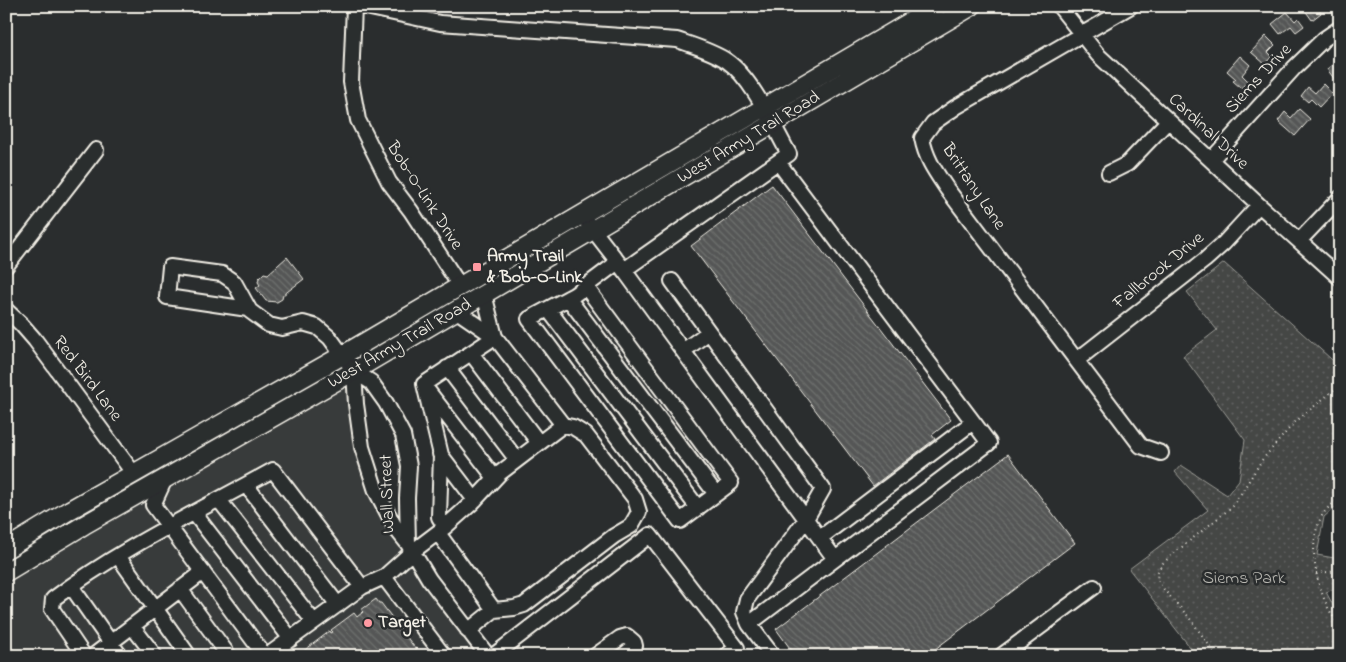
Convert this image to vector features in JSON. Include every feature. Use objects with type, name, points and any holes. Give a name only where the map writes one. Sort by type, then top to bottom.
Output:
[{"type":"main road","name":"West Army Trail Road","points":[[6,548],[343,355],[936,6]]},
{"type":"main road","name":"West Army Trail Road","points":[[6,572],[457,311],[972,6]]},
{"type":"street","name":"Bob-O-Link Drive","points":[[354,6],[351,82],[361,129],[389,182],[411,211],[460,286]]},
{"type":"street","points":[[361,6],[440,24],[677,40],[702,48],[727,61],[743,76],[788,154],[621,266],[529,319],[680,521],[731,483],[586,287]]},
{"type":"street","name":"Cardinal Drive","points":[[1060,6],[1098,55],[1259,206],[1340,278]]},
{"type":"street","points":[[1082,35],[1131,6]]},
{"type":"street","name":"Siems Drive","points":[[1211,160],[1305,57],[1324,39],[1340,28]]},
{"type":"street","name":"Brittany Lane","points":[[1077,360],[947,189],[930,164],[925,153],[922,138],[933,123],[944,114],[1056,48],[1082,35]]},
{"type":"street","points":[[1109,173],[1127,164],[1168,121]]},
{"type":"street","points":[[6,266],[96,150]]},
{"type":"street","points":[[749,624],[989,443],[778,162]]},
{"type":"street","points":[[1299,241],[1340,198]]},
{"type":"street","name":"Fallbrook Drive","points":[[1077,360],[1205,260],[1259,206]]},
{"type":"street","points":[[582,215],[835,559]]},
{"type":"street","points":[[170,267],[222,274],[234,282],[248,309],[167,297],[170,267]]},
{"type":"street","points":[[672,281],[824,489],[806,519],[746,599],[744,612],[749,624],[773,656]]},
{"type":"street","points":[[484,294],[495,337]]},
{"type":"street","points":[[568,298],[716,494]]},
{"type":"street","name":"Wall Street","points":[[248,309],[269,325],[282,328],[303,323],[317,327],[330,338],[354,371],[371,382],[386,403],[403,435],[409,466],[407,498],[410,548]]},
{"type":"street","points":[[548,309],[698,508]]},
{"type":"street","name":"Red Bird Lane","points":[[6,310],[35,340],[134,474]]},
{"type":"street","points":[[457,311],[495,337],[563,425],[573,427],[586,436],[635,499],[639,512],[636,521],[631,526],[614,536],[524,605],[494,610],[468,631]]},
{"type":"street","points":[[683,351],[709,332]]},
{"type":"street","points":[[494,610],[442,530],[439,517],[440,454],[424,384],[495,337]]},
{"type":"street","points":[[471,353],[539,443]]},
{"type":"street","points":[[1077,360],[1141,446],[1161,452]]},
{"type":"street","points":[[447,368],[517,460]]},
{"type":"street","name":"Wall Street","points":[[354,371],[362,447],[376,491],[396,529],[429,579],[488,656]]},
{"type":"street","points":[[425,387],[495,478]]},
{"type":"street","points":[[820,538],[973,422]]},
{"type":"street","points":[[165,479],[153,505],[266,656],[362,587],[384,577],[410,548],[442,530],[475,500],[495,478],[563,425]]},
{"type":"street","points":[[440,454],[475,500]]},
{"type":"street","points":[[84,656],[52,610],[53,599],[88,573],[169,526],[273,470],[362,587]]},
{"type":"street","points":[[246,486],[338,605]]},
{"type":"street","points":[[220,500],[314,622]]},
{"type":"street","points":[[194,513],[290,639]]},
{"type":"street","points":[[493,656],[650,535],[737,648],[726,656]]},
{"type":"street","points":[[118,556],[189,656]]},
{"type":"street","points":[[93,656],[203,572]]},
{"type":"street","points":[[384,577],[444,656]]},
{"type":"street","points":[[71,586],[120,656]]},
{"type":"street","points":[[1001,656],[1094,588]]},
{"type":"street","points":[[180,589],[229,656]]},
{"type":"street","points":[[132,626],[155,656]]},
{"type":"street","points":[[595,656],[620,638],[627,636],[634,642],[635,646],[623,656]]},
{"type":"path","points":[[1217,656],[1188,616],[1165,591],[1158,581],[1157,573],[1162,564],[1172,555],[1233,506],[1262,460],[1294,423],[1340,385]]},
{"type":"path","points":[[1340,498],[1323,514],[1315,542],[1318,582],[1327,607],[1340,626]]},
{"type":"path","points":[[1316,573],[1340,571]]},
{"type":"shaded area","points":[[349,380],[365,482],[400,542],[482,656],[12,656],[6,647],[6,580]]},
{"type":"green space","name":"Siems Park","points":[[1224,263],[1340,367],[1340,503],[1324,517],[1317,555],[1340,559],[1340,587],[1326,592],[1340,618],[1340,656],[1197,656],[1129,569],[1208,510],[1175,472],[1181,465],[1227,495],[1239,480],[1245,440],[1183,356],[1217,330],[1187,292]]},
{"type":"building","points":[[1302,6],[1320,6],[1318,8],[1321,13],[1312,20]]},
{"type":"building","points":[[1287,12],[1295,21],[1298,18],[1304,26],[1296,32],[1291,26],[1280,34],[1272,24]]},
{"type":"building","points":[[1266,36],[1275,45],[1268,52],[1272,56],[1265,64],[1251,52]]},
{"type":"building","points":[[1240,56],[1250,65],[1242,75],[1248,81],[1241,88],[1233,81],[1236,79],[1227,71]]},
{"type":"building","points":[[1336,62],[1340,66],[1340,82],[1338,84],[1327,69]]},
{"type":"building","points":[[1323,84],[1332,93],[1319,107],[1311,99],[1308,102],[1301,96],[1308,87],[1315,93]]},
{"type":"building","points":[[1299,109],[1310,119],[1295,136],[1278,121],[1285,112],[1291,118]]},
{"type":"building","points":[[772,185],[951,420],[932,435],[935,439],[873,486],[691,246]]},
{"type":"building","points":[[287,257],[304,279],[277,302],[266,301],[256,288],[260,285],[258,282],[259,278],[264,273],[268,274]]},
{"type":"building","points":[[1008,454],[1075,543],[926,656],[787,655],[792,651],[776,629]]},
{"type":"building","name":"Target","points":[[376,599],[421,656],[297,656],[330,631],[331,633],[333,632],[331,630],[354,613],[357,617],[363,612],[361,610]]},
{"type":"place","name":"Army Trail & Bob-O-Link","points":[[477,267]]},
{"type":"place","name":"Target","points":[[368,623]]}]
